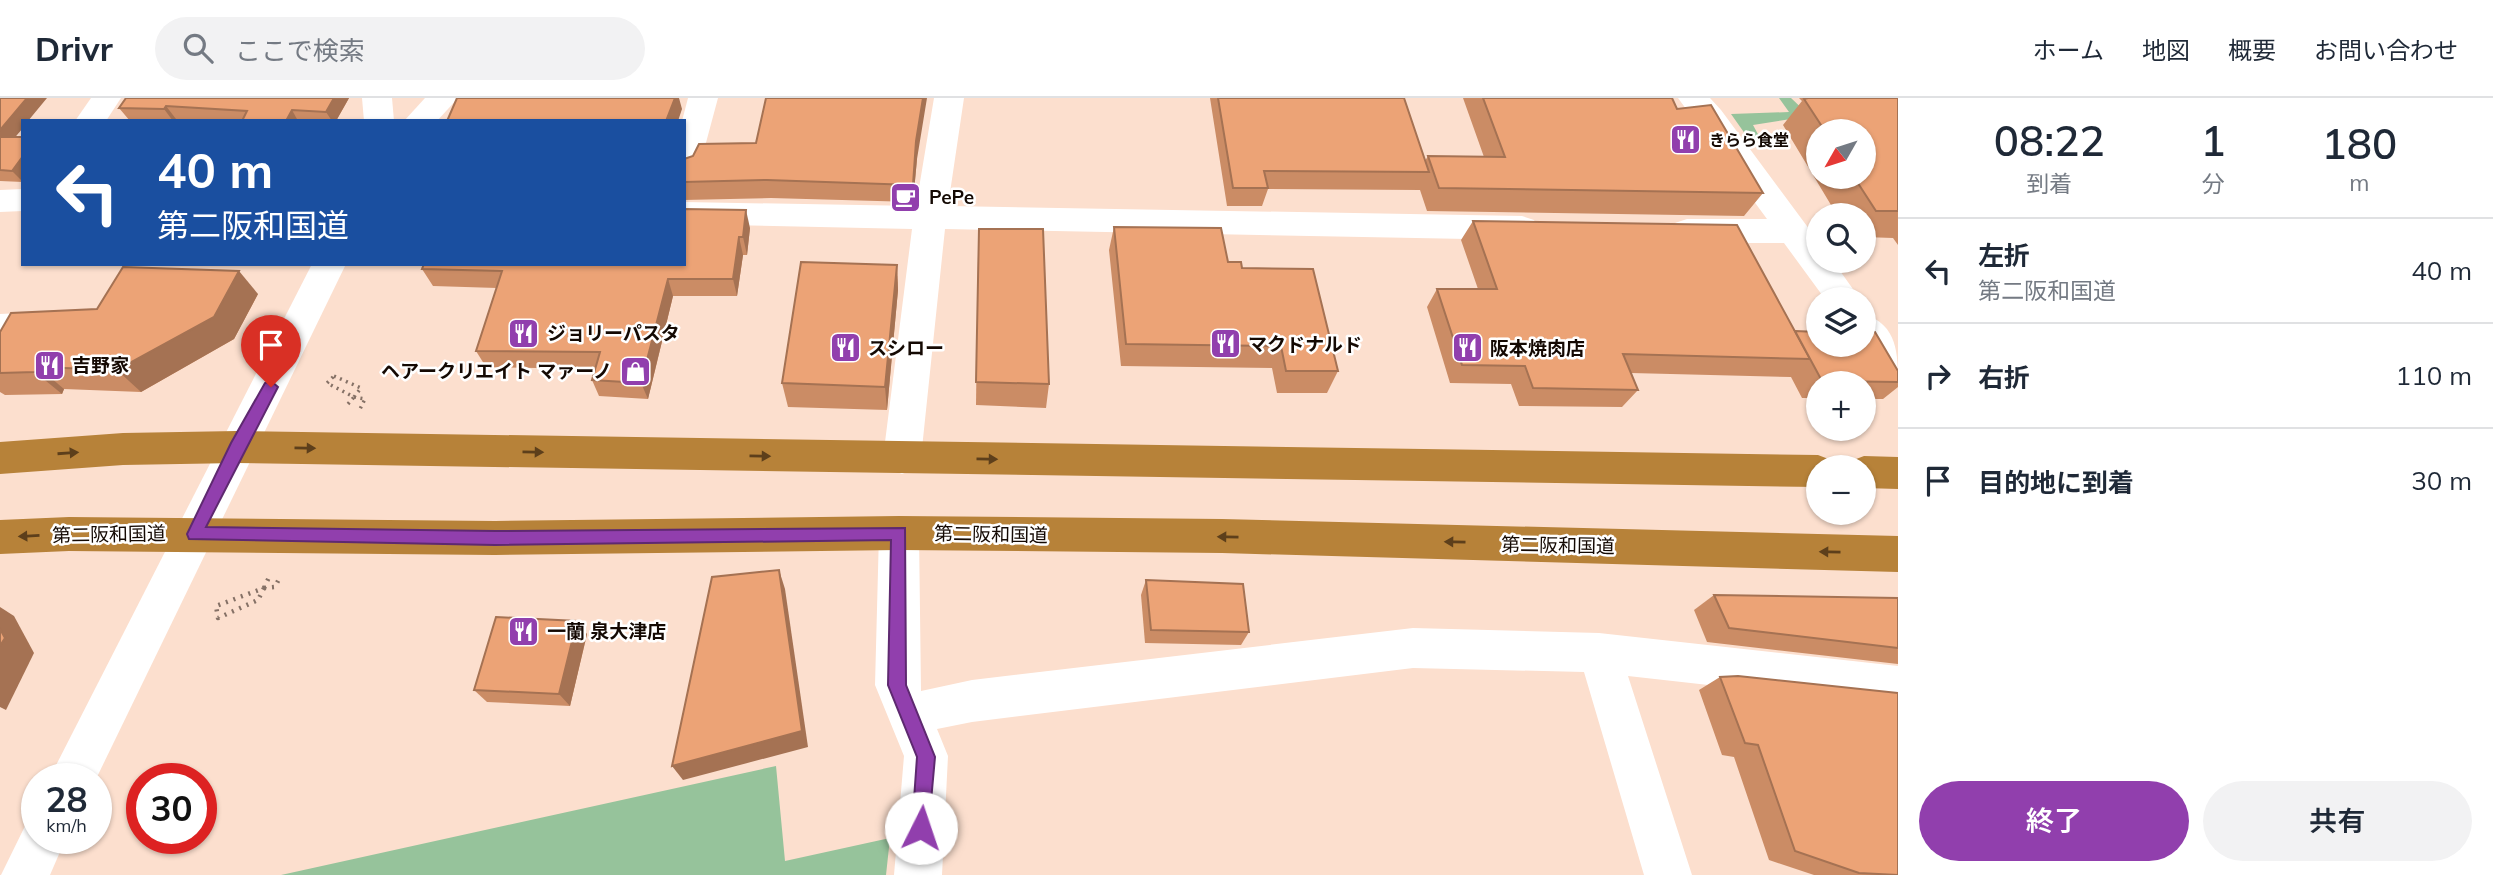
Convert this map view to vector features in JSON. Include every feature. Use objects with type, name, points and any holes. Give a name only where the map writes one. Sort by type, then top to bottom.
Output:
[{"type":"highway","points":[[0,457],[123,449],[237,447],[1806,471]]},
{"type":"highway","points":[[1876,472],[1898,473]]},
{"type":"highway","name":"第二阪和国道","points":[[0,537],[195,534],[495,538],[899,533],[1222,536],[1898,554]]},
{"type":"street","points":[[91,119],[107,98]]},
{"type":"street","points":[[377,98],[379,119]]},
{"type":"street","points":[[402,119],[413,98]]},
{"type":"street","points":[[421,119],[443,98]]},
{"type":"street","points":[[686,158],[703,98]]},
{"type":"street","points":[[902,458],[930,218],[949,98]]},
{"type":"street","points":[[1693,98],[1710,117],[1790,231],[1834,287]]},
{"type":"street","points":[[0,201],[21,200]]},
{"type":"street","points":[[686,213],[1555,229]]},
{"type":"street","points":[[1652,231],[1790,231]]},
{"type":"street","points":[[80,763],[237,447],[271,387],[328,266]]},
{"type":"street","points":[[1876,343],[1898,371]]},
{"type":"street","points":[[899,533],[897,685],[926,757],[918,875]]},
{"type":"street","points":[[909,714],[972,701],[1413,648],[1600,653],[1898,686]]},
{"type":"street","points":[[1600,653],[1668,875]]},
{"type":"street","points":[[25,875],[35,854]]},
{"type":"lane","points":[[0,329],[4,322],[66,320]]},
{"type":"path","points":[[348,404],[361,388],[334,376],[327,383],[358,399],[365,399],[353,424]]},
{"type":"path","points":[[270,575],[258,600],[218,618],[216,606],[269,586],[275,587],[281,574]]},
{"type":"green space","points":[[1779,98],[1791,98],[1810,116],[1753,125],[1760,138],[1748,138],[1731,114],[1789,112]]},
{"type":"green space","points":[[776,766],[785,861],[890,838],[886,875],[281,875]]},
{"type":"building","points":[[0,98],[27,98],[0,130]]},
{"type":"building","points":[[126,98],[334,98],[326,112],[292,110],[287,119],[243,119],[247,111],[166,106],[164,109],[119,108]]},
{"type":"building","points":[[457,98],[675,98],[667,119],[448,119]]},
{"type":"building","points":[[766,98],[923,98],[913,185],[767,180],[686,182],[686,158],[693,156],[699,144],[756,143]]},
{"type":"building","points":[[1218,98],[1404,98],[1429,172],[1264,171],[1268,188],[1233,188]]},
{"type":"building","points":[[1483,98],[1672,98],[1677,109],[1711,105],[1763,193],[1439,188],[1428,156],[1505,157]]},
{"type":"building","points":[[1898,98],[1898,211],[1876,211],[1876,203],[1871,203],[1862,189],[1876,189],[1876,119],[1817,119],[1804,99]]},
{"type":"building","points":[[0,137],[21,137],[21,159],[12,171],[0,170]]},
{"type":"building","points":[[686,209],[746,210],[733,279],[668,279],[641,383],[592,380],[600,352],[476,351],[502,271],[422,269],[423,266],[686,266]]},
{"type":"building","points":[[1473,221],[1737,225],[1806,352],[1806,357],[1810,359],[1623,354],[1638,390],[1533,388],[1525,366],[1462,365],[1437,289],[1497,289]]},
{"type":"building","points":[[1114,227],[1221,228],[1228,262],[1241,262],[1242,268],[1313,269],[1338,371],[1286,371],[1281,346],[1126,344]]},
{"type":"building","points":[[979,229],[1043,229],[1049,384],[976,382]]},
{"type":"building","name":"スシロー","points":[[801,262],[897,265],[885,387],[782,383]]},
{"type":"building","points":[[123,267],[239,271],[214,317],[117,370],[38,367],[35,372],[0,373],[0,332],[11,313],[97,309]]},
{"type":"building","points":[[1795,331],[1806,331],[1806,351]]},
{"type":"building","points":[[1876,334],[1898,371],[1898,382],[1876,382],[1876,371],[1817,371],[1809,357],[1876,357]]},
{"type":"building","points":[[779,570],[802,731],[672,766],[712,577]]},
{"type":"building","points":[[1146,580],[1243,584],[1249,632],[1151,630]]},
{"type":"building","points":[[1714,595],[1898,598],[1898,648],[1729,628]]},
{"type":"building","points":[[496,617],[577,621],[559,694],[474,690]]},
{"type":"building","points":[[0,629],[5,638],[0,646]]},
{"type":"building","points":[[1738,676],[1898,693],[1898,875],[1859,873],[1795,851],[1758,745],[1745,743],[1720,677]]},
{"type":"place","name":"きらら食堂","points":[[1686,140]]},
{"type":"place","name":"PePe","points":[[906,197]]},
{"type":"place","name":"ジョリーパスタ","points":[[524,333]]},
{"type":"place","name":"マクドナルド","points":[[1225,344]]},
{"type":"place","name":"スシロー","points":[[845,348]]},
{"type":"place","name":"阪本焼肉店","points":[[1467,348]]},
{"type":"place","name":"吉野家","points":[[49,365]]},
{"type":"place","name":"ヘアークリエイト マァーノ","points":[[635,371]]},
{"type":"place","name":"一蘭 泉大津店","points":[[524,631]]},
{"type":"route","points":[[271,387],[237,447],[195,534],[495,538],[899,533],[897,685],[926,757],[921,828]]}]
